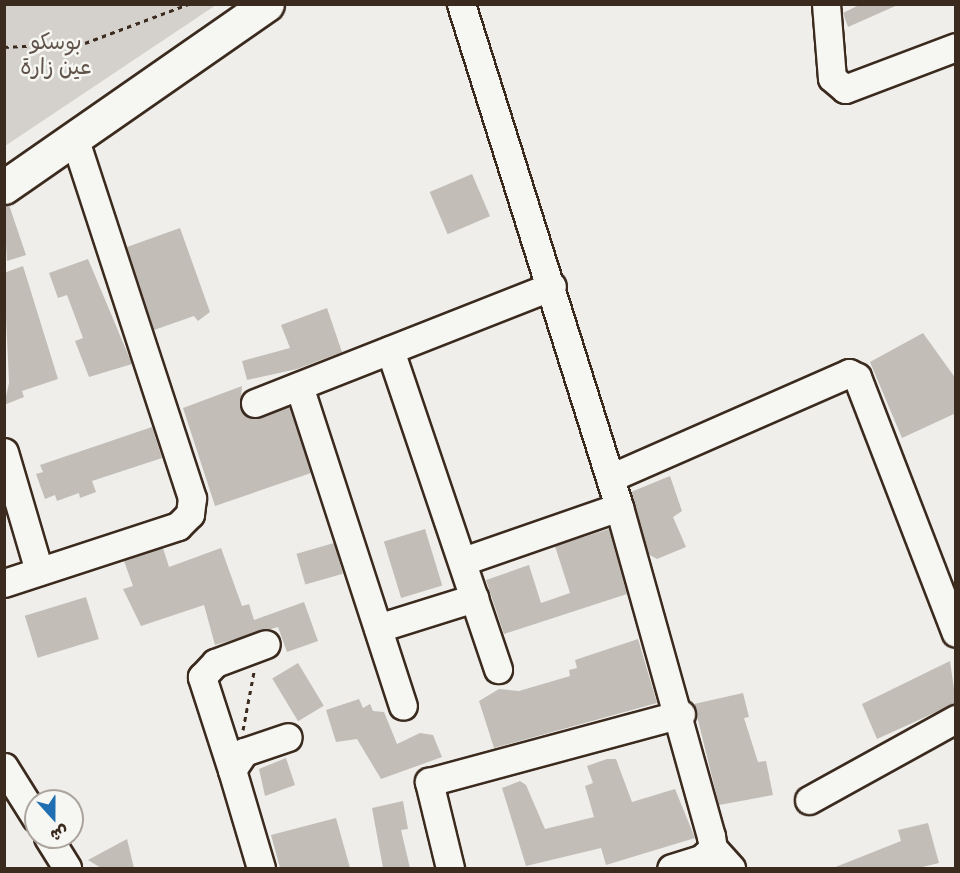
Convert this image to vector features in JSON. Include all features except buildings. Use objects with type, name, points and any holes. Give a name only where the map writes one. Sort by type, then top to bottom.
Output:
[{"type":"main road","points":[[4,187],[75,140],[267,4]]},
{"type":"street","points":[[461,4],[552,286],[681,714],[713,848],[732,868]]},
{"type":"street","points":[[826,4],[832,78],[845,89],[956,47]]},
{"type":"street","points":[[4,583],[178,526],[190,514],[192,498],[75,140]]},
{"type":"street","points":[[255,403],[552,286]]},
{"type":"street","points":[[390,350],[464,561],[498,669]]},
{"type":"street","points":[[610,478],[849,373],[857,377],[956,633]]},
{"type":"street","points":[[299,386],[403,706]]},
{"type":"street","points":[[4,452],[39,571]]},
{"type":"street","points":[[464,561],[619,507]]},
{"type":"street","points":[[378,628],[474,598]]},
{"type":"street","points":[[261,868],[235,763],[202,677],[215,663],[263,646]]},
{"type":"street","points":[[450,868],[429,782],[681,714]]},
{"type":"street","points":[[809,800],[956,719]]},
{"type":"street","points":[[235,763],[288,737]]},
{"type":"street","points":[[4,767],[24,799]]},
{"type":"street","points":[[672,868],[701,859],[713,848]]},
{"type":"street","points":[[55,849],[67,868]]},
{"type":"path","points":[[4,46],[85,44],[189,4]]},
{"type":"path","points":[[235,763],[263,646]]},
{"type":"green space","name":"بوسكو عين زارة","points":[[5,4],[216,4],[216,5],[5,146]]}]
